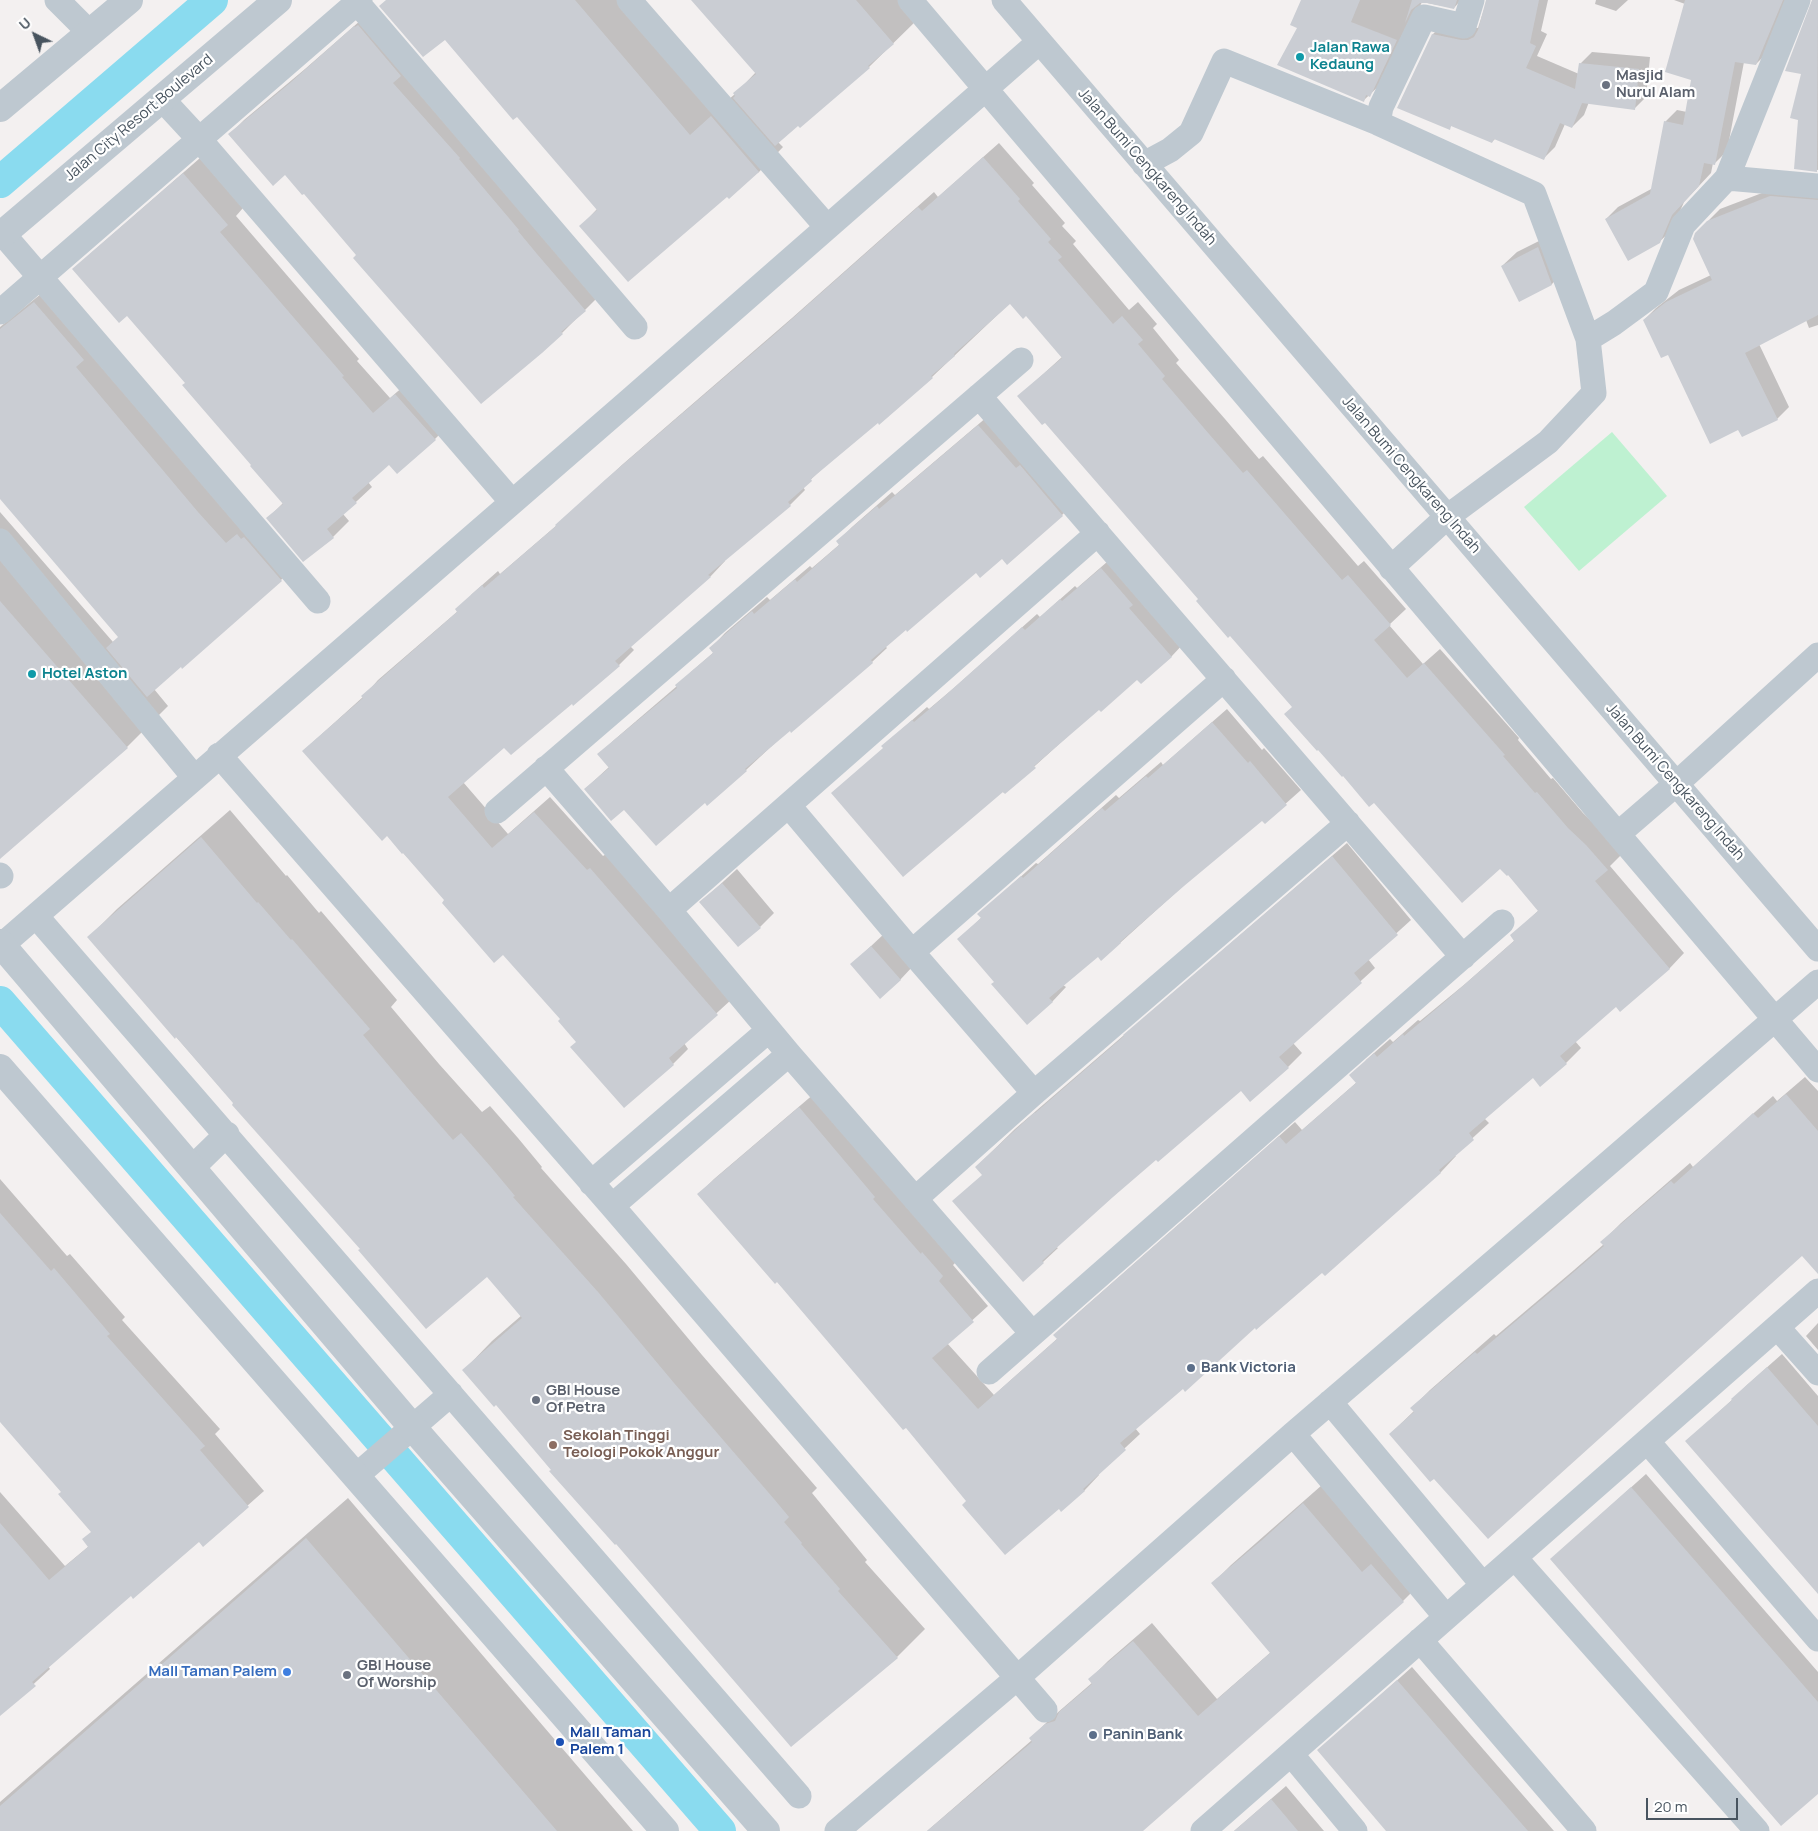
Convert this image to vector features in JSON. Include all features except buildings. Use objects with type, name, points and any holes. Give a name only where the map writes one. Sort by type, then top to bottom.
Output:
[{"type":"street","points":[[57,0],[90,33]]},
{"type":"street","name":"Jalan City Resort Boulevard","points":[[1,235],[278,0]]},
{"type":"street","points":[[629,0],[827,227]]},
{"type":"street","points":[[910,0],[1818,1070]]},
{"type":"street","name":"Jalan Bumi Cengkareng Indah","points":[[1004,0],[1818,949]]},
{"type":"street","points":[[1378,123],[1381,107],[1424,17],[1464,26],[1472,0]]},
{"type":"street","points":[[1588,339],[1614,323],[1656,292],[1683,225],[1727,178],[1798,0]]},
{"type":"street","points":[[0,108],[126,1]]},
{"type":"street","points":[[0,312],[357,1],[635,327]]},
{"type":"street","points":[[766,1831],[407,1433],[192,1168],[1,944],[36,916],[1040,42]]},
{"type":"street","points":[[1144,164],[1170,150],[1192,133],[1224,61],[1378,123],[1534,194],[1588,339],[1594,393],[1548,442],[1447,517],[1391,568]]},
{"type":"street","points":[[162,99],[199,139],[512,502]]},
{"type":"street","points":[[1727,178],[1818,186]]},
{"type":"street","points":[[1,235],[40,277],[318,601]]},
{"type":"street","points":[[497,811],[1021,360]]},
{"type":"street","points":[[979,396],[1463,956]]},
{"type":"street","points":[[669,910],[1098,533]]},
{"type":"street","points":[[0,542],[194,777]]},
{"type":"street","points":[[1618,834],[1818,655]]},
{"type":"street","points":[[912,952],[1224,679]]},
{"type":"street","points":[[219,755],[612,1206],[1045,1710]]},
{"type":"street","points":[[546,768],[669,910],[789,1054],[1032,1333]]},
{"type":"street","points":[[789,806],[1034,1093]]},
{"type":"street","points":[[915,1199],[1034,1093],[1348,823]]},
{"type":"street","points":[[36,916],[799,1796]]},
{"type":"street","points":[[989,1372],[1502,922]]},
{"type":"street","points":[[839,1831],[1017,1678],[1293,1434],[1818,982]]},
{"type":"street","points":[[592,1183],[769,1030]]},
{"type":"street","points":[[612,1206],[789,1054]]},
{"type":"street","points":[[0,1068],[364,1469],[665,1831]]},
{"type":"street","points":[[192,1168],[227,1134]]},
{"type":"street","points":[[1203,1831],[1818,1291]]},
{"type":"street","points":[[1777,1327],[1818,1373]]},
{"type":"street","points":[[364,1469],[451,1394]]},
{"type":"street","points":[[1330,1402],[1483,1585]]},
{"type":"street","points":[[1293,1434],[1446,1617]]},
{"type":"street","points":[[1647,1441],[1818,1639]]},
{"type":"street","points":[[1515,1558],[1757,1831]]},
{"type":"street","points":[[1420,1640],[1584,1831]]},
{"type":"street","points":[[1291,1754],[1355,1831]]},
{"type":"green space","points":[[1612,432],[1667,496],[1579,571],[1524,507]]},
{"type":"waterway","points":[[0,182],[212,0]]},
{"type":"waterway","points":[[0,1002],[720,1831]]},
{"type":"place","name":"Jalan Rawa Kedaung","points":[[1300,57]]},
{"type":"place","name":"Masjid Nurul Alam","points":[[1606,85]]},
{"type":"place","name":"Hotel Aston","points":[[32,674]]},
{"type":"place","name":"Bank Victoria","points":[[1191,1368]]},
{"type":"place","name":"GBI House Of Petra","points":[[536,1400]]},
{"type":"place","name":"Sekolah Tinggi Teologi Pokok Anggur","points":[[553,1445]]},
{"type":"place","name":"Mall Taman Palem","points":[[287,1672]]},
{"type":"place","name":"GBI House Of Worship","points":[[347,1675]]},
{"type":"place","name":"Panin Bank","points":[[1093,1735]]},
{"type":"place","name":"Mall Taman Palem 1","points":[[560,1742]]}]
